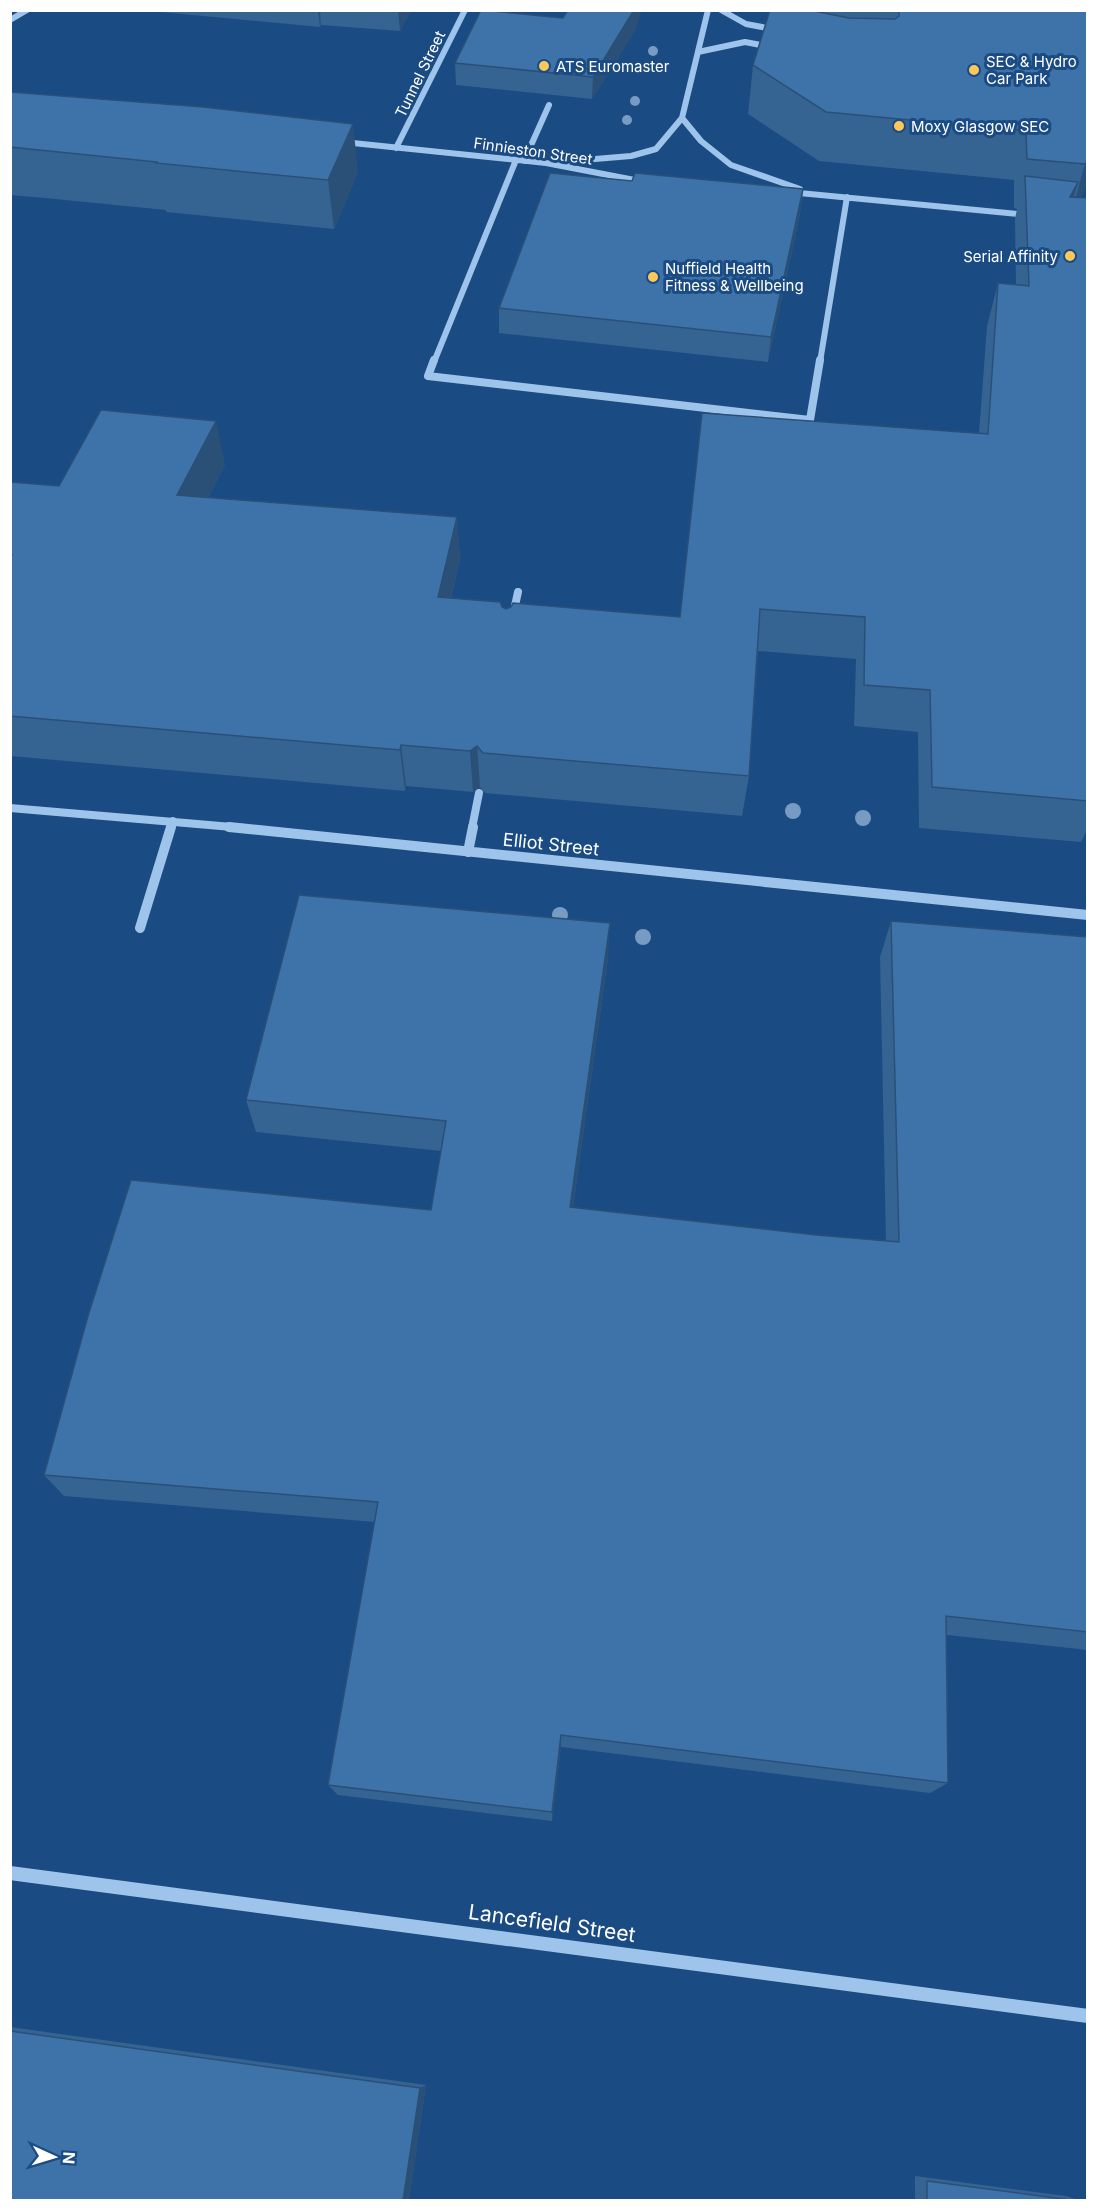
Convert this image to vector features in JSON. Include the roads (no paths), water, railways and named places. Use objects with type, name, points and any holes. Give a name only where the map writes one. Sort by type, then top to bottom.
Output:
[{"type":"street","points":[[10,20],[27,10]]},
{"type":"street","name":"Tunnel Street","points":[[396,148],[465,10]]},
{"type":"street","points":[[546,163],[631,156],[656,149],[682,118],[708,10]]},
{"type":"street","points":[[721,10],[746,24],[789,33]]},
{"type":"street","points":[[698,52],[745,42],[777,48]]},
{"type":"street","points":[[524,161],[549,105]]},
{"type":"street","points":[[682,118],[701,141],[731,165],[812,193]]},
{"type":"street","name":"Finnieston Street","points":[[337,142],[546,163],[625,180],[659,183]]},
{"type":"street","points":[[516,160],[428,376],[810,420],[847,197]]},
{"type":"street","points":[[779,191],[1036,216]]},
{"type":"street","points":[[512,624],[518,592]]},
{"type":"street","points":[[468,852],[479,793]]},
{"type":"street","name":"Elliot Street","points":[[10,808],[173,821],[1088,915]]},
{"type":"street","points":[[140,928],[173,821]]},
{"type":"street","name":"Lancefield Street","points":[[10,1873],[1088,2016]]},
{"type":"place","name":"ATS Euromaster","points":[[544,66]]},
{"type":"place","name":"SEC & Hydro Car Park","points":[[974,70]]},
{"type":"place","name":"Moxy Glasgow SEC","points":[[899,126]]},
{"type":"place","name":"Serial Affinity","points":[[1070,256]]},
{"type":"place","name":"Nuffield Health Fitness & Wellbeing","points":[[653,277]]}]
